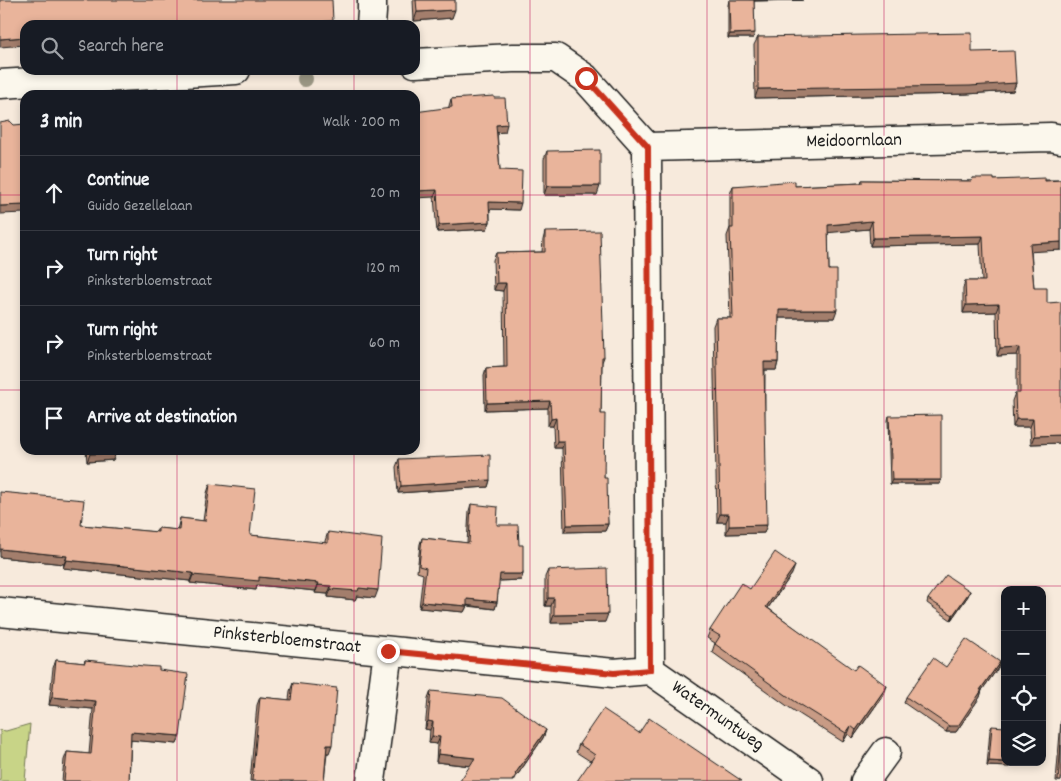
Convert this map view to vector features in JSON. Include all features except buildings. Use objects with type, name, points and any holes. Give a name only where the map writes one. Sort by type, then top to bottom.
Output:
[{"type":"street","points":[[371,20],[372,0]]},
{"type":"street","points":[[420,63],[512,58],[556,58],[586,78],[648,147],[650,670]]},
{"type":"street","points":[[0,84],[152,75]]},
{"type":"street","name":"Meidoornlaan","points":[[648,147],[1051,137],[1061,139]]},
{"type":"street","name":"Pinksterbloemstraat","points":[[0,612],[614,673],[650,670]]},
{"type":"street","points":[[371,781],[388,651]]},
{"type":"street","name":"Watermuntweg","points":[[650,670],[809,781]]},
{"type":"street","points":[[865,781],[886,752]]},
{"type":"green space","points":[[30,724],[25,781],[0,781],[0,730],[6,731]]},
{"type":"route","points":[[388,651],[614,673],[650,670],[648,147],[586,78]]}]
